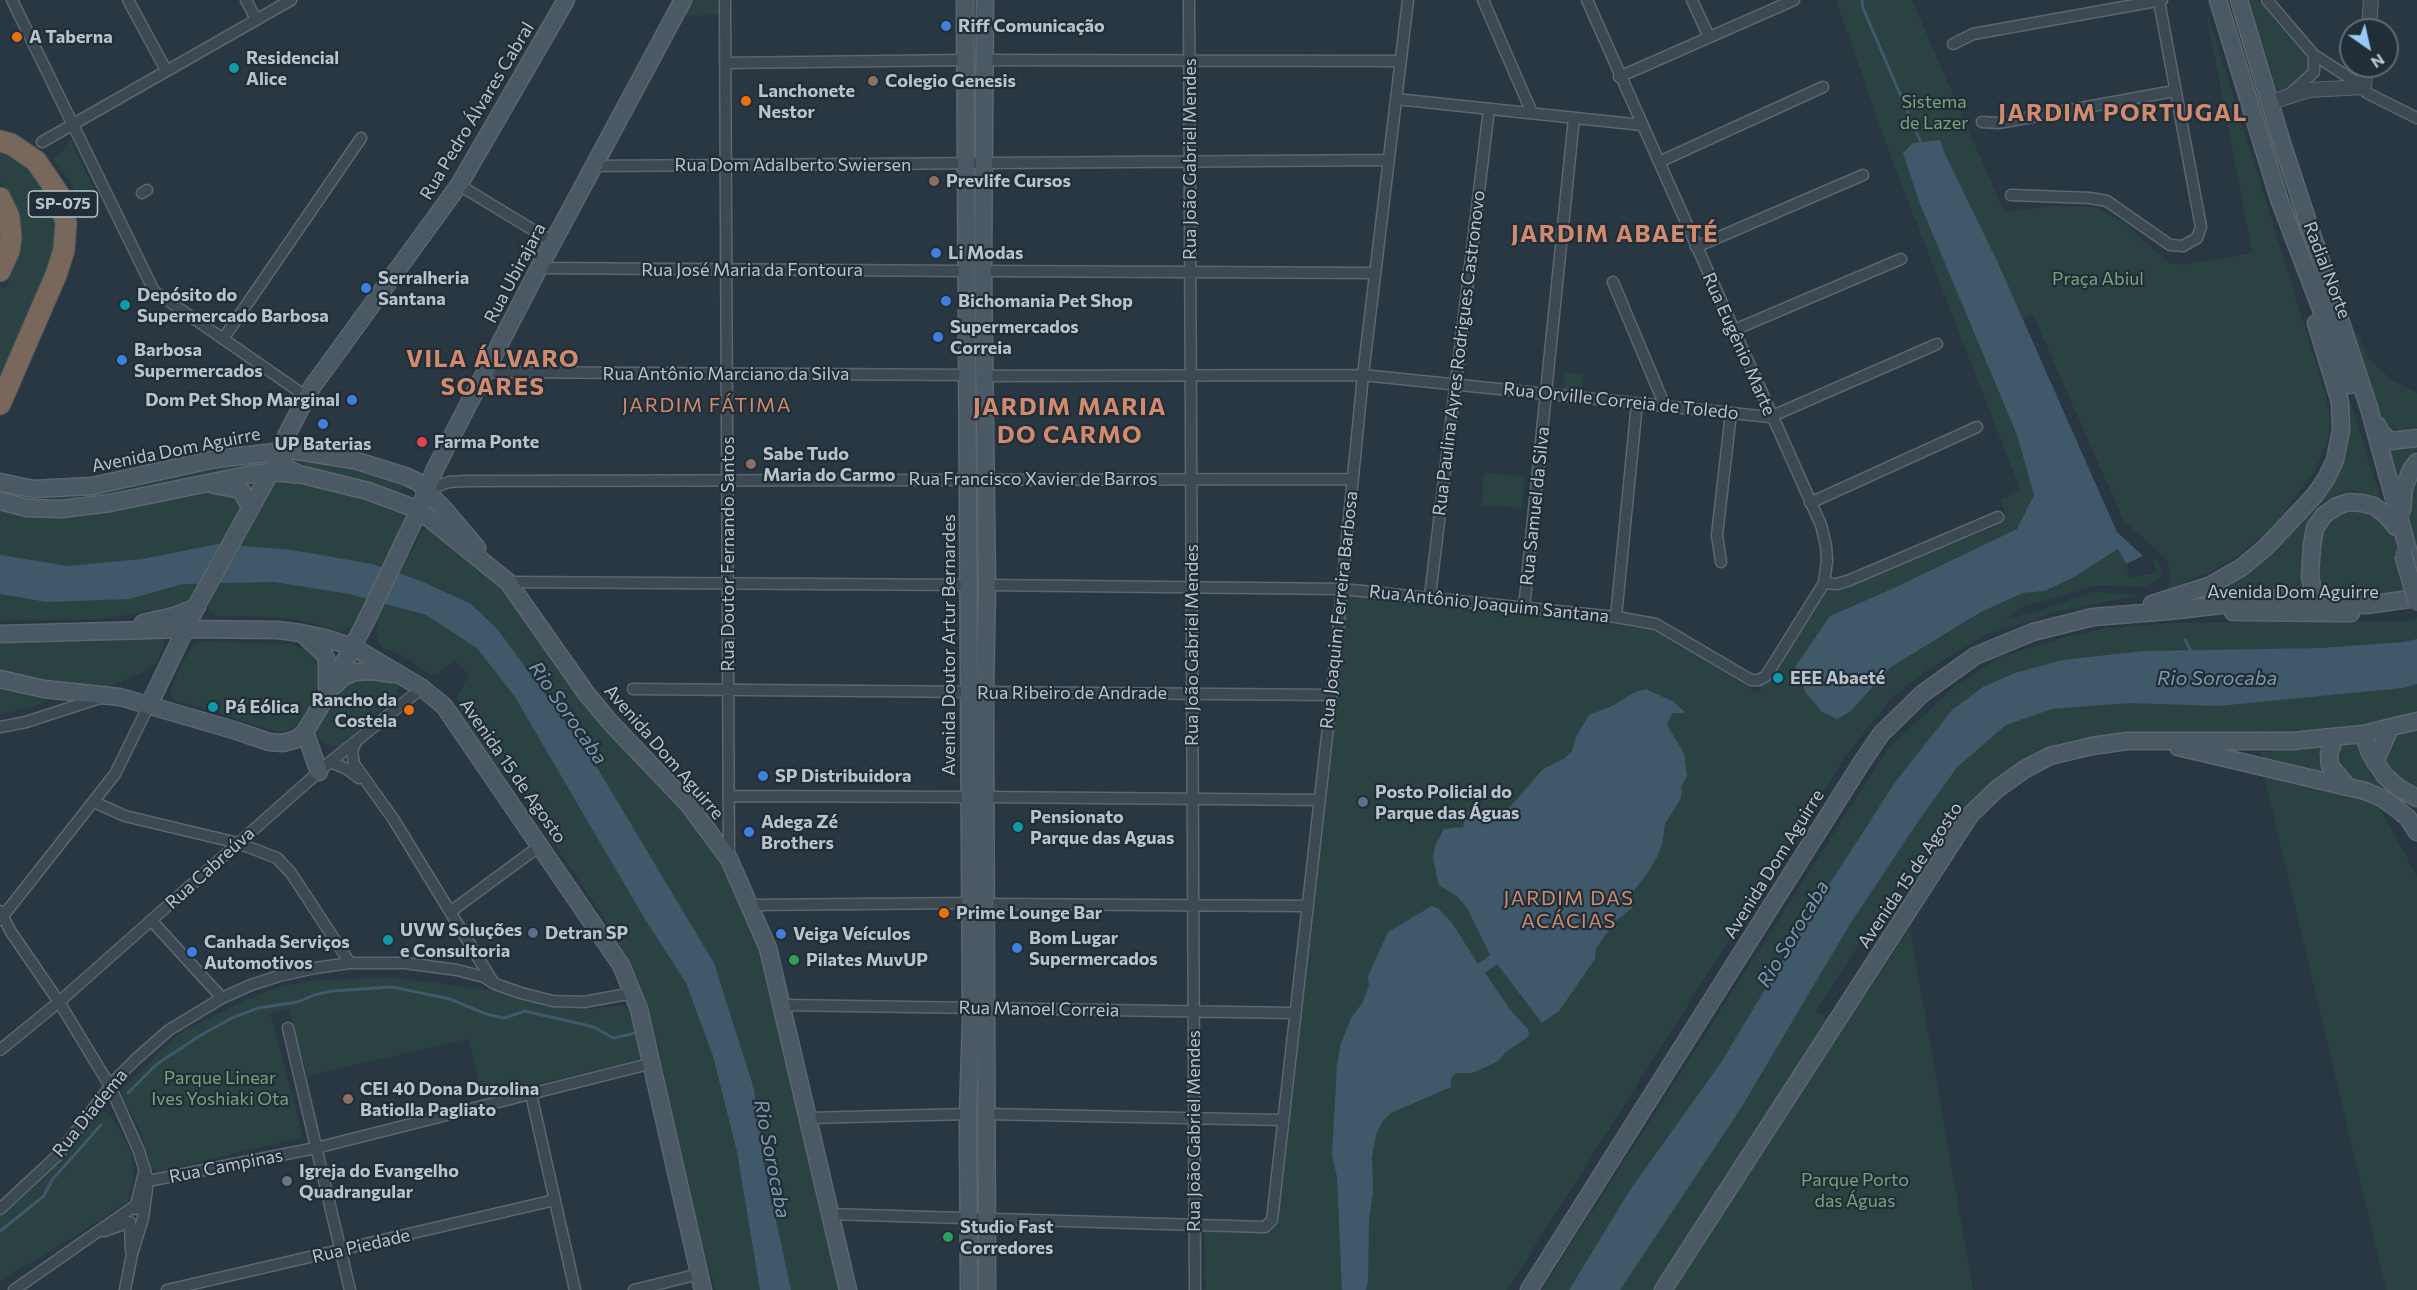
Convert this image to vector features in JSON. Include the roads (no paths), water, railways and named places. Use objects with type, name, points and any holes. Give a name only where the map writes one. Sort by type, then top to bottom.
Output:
[{"type":"highway","name":"SP-075","points":[[0,141],[11,144],[36,161],[48,176],[62,201],[66,223],[61,263],[0,404]]},
{"type":"highway","name":"SP-075","points":[[0,198],[11,227],[9,251],[0,271]]},
{"type":"main road","name":"Rua Pedro Álvares Cabral","points":[[149,705],[197,605],[248,510],[262,490],[282,450],[287,434],[307,397],[459,185],[566,0]]},
{"type":"main road","name":"Rua Ubirajara","points":[[327,695],[406,538],[435,469],[539,268],[683,0]]},
{"type":"main road","name":"Avenida Doutor Artur Bernardes","points":[[965,0],[965,271],[986,480],[987,585],[976,692]]},
{"type":"main road","name":"Avenida Doutor Artur Bernardes","points":[[984,0],[983,271],[968,480],[967,585],[976,692],[978,1008],[986,1114],[987,1290]]},
{"type":"main road","name":"Radial Norte","points":[[2218,0],[2279,199],[2341,360],[2399,526]]},
{"type":"main road","name":"Radial Norte","points":[[2239,0],[2277,99],[2282,143],[2369,408],[2406,553]]},
{"type":"main road","points":[[2227,33],[2251,90],[2257,96],[2277,99]]},
{"type":"main road","points":[[2093,617],[2162,603],[2186,595],[2211,585],[2242,567],[2266,547],[2314,496],[2335,460],[2341,430],[2340,402],[2279,199]]},
{"type":"main road","points":[[2369,408],[2380,433],[2388,440],[2396,442],[2417,438]]},
{"type":"main road","points":[[282,450],[285,467],[303,475]]},
{"type":"main road","name":"Avenida Dom Aguirre","points":[[0,482],[33,489],[92,486],[215,459],[282,450],[354,460],[405,476],[427,490],[495,570]]},
{"type":"main road","points":[[2399,526],[2404,488],[2417,462]]},
{"type":"main road","name":"Avenida Dom Aguirre","points":[[0,501],[27,508],[62,509],[110,503],[271,472],[303,475],[368,491],[419,510],[508,582],[586,693],[610,722],[682,797],[729,859],[768,948],[848,1290]]},
{"type":"main road","points":[[198,485],[225,486],[241,490],[248,510]]},
{"type":"main road","points":[[2257,613],[2295,607],[2310,600],[2313,592],[2310,576],[2315,528],[2324,515],[2337,506],[2349,502],[2374,506],[2399,526]]},
{"type":"main road","points":[[2406,553],[2417,583]]},
{"type":"main road","points":[[2406,553],[2417,605]]},
{"type":"main road","points":[[2310,576],[2318,594],[2328,602]]},
{"type":"main road","name":"Avenida Dom Aguirre","points":[[1529,1290],[1881,734],[1922,694],[1975,656],[2033,632],[2093,617],[2283,598],[2367,605],[2417,598]]},
{"type":"main road","points":[[104,631],[174,616],[197,605]]},
{"type":"main road","name":"Avenida Dom Aguirre","points":[[2169,611],[2375,613],[2417,605]]},
{"type":"main road","name":"Avenida 15 de Agosto","points":[[0,634],[185,629],[278,630],[356,640],[399,675],[422,688],[444,706],[616,956],[633,993],[653,1063],[701,1282]]},
{"type":"main road","points":[[301,633],[324,654],[327,662],[327,695]]},
{"type":"main road","points":[[0,679],[44,689],[107,696],[149,705],[269,742],[283,743],[297,739],[305,732],[327,695],[337,682],[350,673],[374,671],[399,675]]},
{"type":"main road","name":"Avenida 15 de Agosto","points":[[1663,1290],[1971,814],[1997,789],[2025,769],[2050,756],[2104,744],[2157,741],[2292,741],[2364,734],[2417,722]]},
{"type":"main road","points":[[2375,762],[2390,728]]},
{"type":"main road","points":[[305,732],[324,767]]},
{"type":"main road","points":[[2364,734],[2375,762],[2394,785],[2417,798]]},
{"type":"main road","points":[[2335,737],[2329,754],[2330,766],[2348,787]]},
{"type":"main road","points":[[2157,741],[2348,787],[2382,798],[2408,818],[2417,832]]},
{"type":"main road","name":"Avenida Doutor Artur Bernardes","points":[[969,1290],[968,1114],[978,1008]]},
{"type":"street","points":[[12,0],[154,291],[307,397]]},
{"type":"street","points":[[128,0],[166,70]]},
{"type":"street","points":[[246,0],[256,19]]},
{"type":"street","points":[[42,142],[291,0]]},
{"type":"street","name":"Rua Doutor Fernando Santos","points":[[725,0],[729,859]]},
{"type":"street","name":"Rua João Gabriel Mendes","points":[[1189,0],[1195,1290]]},
{"type":"street","name":"Rua Joaquim Ferreira Barbosa","points":[[1194,1226],[1265,1227],[1272,1220],[1320,800],[1362,375],[1408,0]]},
{"type":"street","points":[[1483,0],[1532,113]]},
{"type":"street","name":"Rua Eugênio Marte","points":[[1587,0],[1619,77],[1734,330],[1770,417],[1821,525],[1827,561],[1824,583],[1766,676],[1759,680]]},
{"type":"street","points":[[1692,0],[1709,38]]},
{"type":"street","points":[[1619,77],[1793,0]]},
{"type":"street","points":[[2267,0],[2314,55],[2364,87],[2367,93],[2417,118]]},
{"type":"street","points":[[2370,18],[2371,0]]},
{"type":"street","points":[[1953,44],[1973,34],[2161,1],[2174,91],[2201,227],[2199,234],[2192,242],[2177,247],[2170,245],[2107,201],[2090,198],[2011,195]]},
{"type":"street","points":[[2277,99],[2314,72],[2314,55]]},
{"type":"street","points":[[725,63],[966,60]]},
{"type":"street","points":[[985,60],[1401,61]]},
{"type":"street","points":[[2364,87],[2365,78]]},
{"type":"street","points":[[1659,162],[1822,87]]},
{"type":"street","points":[[2277,99],[2309,90],[2364,87]]},
{"type":"street","points":[[1982,122],[1999,123],[2174,91]]},
{"type":"street","points":[[1396,99],[1642,125]]},
{"type":"street","name":"Rua Paulina Ayres Rodrigues Castronovo","points":[[1430,596],[1489,109]]},
{"type":"street","name":"Rua Samuel da Silva","points":[[1524,608],[1574,118]]},
{"type":"street","points":[[223,339],[361,138]]},
{"type":"street","name":"Rua Dom Adalberto Swiersen","points":[[594,166],[1389,160]]},
{"type":"street","points":[[1696,247],[1863,175]]},
{"type":"street","points":[[459,185],[553,242]]},
{"type":"street","points":[[1734,330],[1901,260]]},
{"type":"street","name":"Rua José Maria da Fontoura","points":[[539,268],[965,271]]},
{"type":"street","points":[[983,271],[1375,273]]},
{"type":"street","points":[[1612,282],[1665,406]]},
{"type":"street","name":"Rua Orville Correia de Toledo","points":[[1362,375],[1770,417],[1937,344]]},
{"type":"street","name":"Rua Antônio Marciano da Silva","points":[[485,372],[976,376],[1362,375]]},
{"type":"street","points":[[1616,617],[1637,403]]},
{"type":"street","points":[[1721,562],[1717,535],[1731,413]]},
{"type":"street","points":[[1810,503],[1977,427]]},
{"type":"street","name":"Rua Francisco Xavier de Barros","points":[[427,490],[450,482],[466,481],[1352,479]]},
{"type":"street","points":[[1824,583],[1837,584],[1850,580],[1998,517]]},
{"type":"street","points":[[508,582],[967,585]]},
{"type":"street","name":"Rua Antônio Joaquim Santana","points":[[987,585],[1342,589],[1430,596],[1616,617],[1656,624],[1751,680],[1759,680]]},
{"type":"street","name":"Rua Cabreúva","points":[[0,1050],[58,1002],[324,767],[422,688]]},
{"type":"street","name":"Rua Ribeiro de Andrade","points":[[633,689],[1331,694]]},
{"type":"street","points":[[0,727],[37,719],[107,696]]},
{"type":"street","points":[[125,1290],[148,1181],[145,1169],[129,1125],[110,1086],[1,916],[94,802],[121,762],[149,705]]},
{"type":"street","points":[[357,740],[352,751],[352,758],[364,781],[394,820],[495,984]]},
{"type":"street","points":[[324,767],[347,769],[364,781]]},
{"type":"street","points":[[729,796],[1320,800]]},
{"type":"street","points":[[94,802],[125,816],[238,843],[277,858],[291,873],[350,963]]},
{"type":"street","points":[[709,831],[722,829],[729,820]]},
{"type":"street","points":[[450,912],[541,845]]},
{"type":"street","points":[[750,905],[978,903],[1308,906]]},
{"type":"street","points":[[151,920],[222,998]]},
{"type":"street","name":"Rua Diadema","points":[[0,1209],[58,1155],[110,1086],[169,1030],[222,998],[279,976],[350,963],[405,963],[457,970],[553,1001],[584,1002],[633,993]]},
{"type":"street","name":"Rua Manoel Correia","points":[[783,1005],[1295,1013]]},
{"type":"street","points":[[288,1028],[350,1290]]},
{"type":"street","name":"Rua Campinas","points":[[148,1181],[316,1148],[653,1063]]},
{"type":"street","points":[[531,1094],[575,1290]]},
{"type":"street","points":[[807,1118],[968,1114]]},
{"type":"street","points":[[986,1114],[1282,1120]]},
{"type":"street","points":[[18,1289],[135,1207],[145,1169]]},
{"type":"street","name":"Rua Piedade","points":[[167,1290],[555,1200]]},
{"type":"street","points":[[93,1236],[138,1221],[142,1213],[135,1207]]},
{"type":"street","points":[[830,1214],[1194,1226]]},
{"type":"street","points":[[634,1290],[701,1282]]},
{"type":"water","points":[[1940,140],[1998,263],[2117,532],[2143,556],[2126,564],[2118,549],[2076,576],[2045,591],[2023,593],[1981,612],[1891,667],[1850,712],[1837,719],[1822,712],[1806,693],[1795,667],[1830,616],[2017,529],[2034,495],[2017,435],[1920,204],[1903,153],[1913,143]]},
{"type":"water","name":"Rio Sorocaba","points":[[218,544],[292,550],[372,564],[421,581],[471,604],[498,630],[589,754],[714,963],[754,1089],[763,1160],[791,1290],[760,1290],[737,1152],[713,1056],[686,983],[646,921],[515,697],[477,648],[426,615],[350,594],[274,582],[183,584],[130,599],[47,602],[0,594],[0,555],[68,566],[142,559]]},
{"type":"water","name":"Rio Sorocaba","points":[[2417,639],[2417,684],[2403,688],[2218,706],[2130,703],[2052,709],[2006,725],[1957,767],[1915,826],[1850,924],[1741,1108],[1620,1290],[1569,1290],[1630,1190],[1722,1061],[1814,908],[1896,781],[1952,710],[1983,687],[2015,673],[2062,660],[2143,651],[2321,648]]},
{"type":"water","points":[[1646,689],[1672,701],[1686,713],[1672,713],[1667,725],[1684,753],[1687,776],[1681,787],[1680,800],[1665,824],[1662,845],[1657,857],[1632,893],[1632,908],[1615,922],[1596,948],[1595,959],[1559,1011],[1542,1023],[1497,964],[1485,973],[1511,1011],[1528,1029],[1529,1036],[1506,1052],[1497,1062],[1472,1073],[1456,1073],[1451,1078],[1451,1087],[1391,1113],[1382,1122],[1376,1135],[1372,1157],[1373,1193],[1369,1220],[1366,1290],[1342,1290],[1337,1177],[1332,1155],[1337,1065],[1341,1043],[1351,1018],[1363,1002],[1369,985],[1368,976],[1388,932],[1432,906],[1438,908],[1452,923],[1478,964],[1490,955],[1467,908],[1458,897],[1439,885],[1433,859],[1435,846],[1444,829],[1463,827],[1467,812],[1509,808],[1543,769],[1565,758],[1572,751],[1576,737],[1589,715],[1612,706],[1635,692]]},
{"type":"waterway","points":[[1862,0],[1863,8],[1922,145]]},
{"type":"waterway","points":[[2185,640],[2191,651]]},
{"type":"waterway","points":[[128,1093],[157,1064],[232,1018],[258,1008],[298,1002],[332,991],[392,987],[450,999],[486,1014],[504,1018],[525,1011],[594,1027],[613,1038],[636,1033]]},
{"type":"waterway","points":[[0,1231],[44,1196],[52,1180],[101,1125]]},
{"type":"place","name":"Riff Comunicação","points":[[946,26]]},
{"type":"place","name":"A Taberna","points":[[17,37]]},
{"type":"place","name":"Residencial Alice","points":[[234,68]]},
{"type":"place","name":"Colegio Genesis","points":[[873,81]]},
{"type":"place","name":"Lanchonete Nestor","points":[[746,101]]},
{"type":"place","name":"Prevlife Cursos","points":[[934,181]]},
{"type":"place","name":"Li Modas","points":[[936,253]]},
{"type":"place","name":"Serralheria Santana","points":[[366,288]]},
{"type":"place","name":"Bichomania Pet Shop","points":[[946,301]]},
{"type":"place","name":"Depósito do Supermercado Barbosa","points":[[125,305]]},
{"type":"place","name":"Supermercados Correia","points":[[938,337]]},
{"type":"place","name":"Barbosa Supermercados","points":[[122,360]]},
{"type":"place","name":"Dom Pet Shop Marginal","points":[[352,400]]},
{"type":"place","name":"UP Baterias","points":[[323,424]]},
{"type":"place","name":"Farma Ponte","points":[[422,442]]},
{"type":"place","name":"Sabe Tudo Maria do Carmo","points":[[751,464]]},
{"type":"place","name":"EEE Abaeté","points":[[1778,678]]},
{"type":"place","name":"Pá Eólica","points":[[213,707]]},
{"type":"place","name":"Rancho da Costela","points":[[409,710]]},
{"type":"place","name":"SP Distribuidora","points":[[763,776]]},
{"type":"place","name":"Posto Policial do Parque das Águas","points":[[1363,802]]},
{"type":"place","name":"Pensionato Parque das Aguas","points":[[1018,827]]},
{"type":"place","name":"Adega Zé Brothers","points":[[749,832]]},
{"type":"place","name":"Prime Lounge Bar","points":[[944,913]]},
{"type":"place","name":"Detran SP","points":[[533,933]]},
{"type":"place","name":"Veiga Veículos","points":[[781,934]]},
{"type":"place","name":"UVW Soluções e Consultoria","points":[[388,940]]},
{"type":"place","name":"Bom Lugar Supermercados","points":[[1017,948]]},
{"type":"place","name":"Canhada Serviços Automotivos","points":[[192,952]]},
{"type":"place","name":"Pilates MuvUP","points":[[794,960]]},
{"type":"place","name":"CEI 40 Dona Duzolina Batiolla Pagliato","points":[[348,1099]]},
{"type":"place","name":"Igreja do Evangelho Quadrangular","points":[[287,1181]]},
{"type":"place","name":"Studio Fast Corredores","points":[[948,1237]]},
{"type":"district","name":"JARDIM PORTUGAL","points":[[2123,113]]},
{"type":"district","name":"JARDIM ABAETÉ","points":[[1615,234]]},
{"type":"district","name":"VILA ÁLVARO SOARES","points":[[493,373]]},
{"type":"district","name":"JARDIM FÁTIMA","points":[[707,405]]},
{"type":"district","name":"JARDIM MARIA DO CARMO","points":[[1070,421]]},
{"type":"district","name":"JARDIM DAS ACÁCIAS","points":[[1569,910]]},
{"type":"park label","name":"Sistema de Lazer","points":[[1934,112]]},
{"type":"park label","name":"Praça Abiul","points":[[2098,279]]},
{"type":"park label","name":"Parque Linear Ives Yoshiaki Ota","points":[[220,1088]]},
{"type":"park label","name":"Parque Porto das Águas","points":[[1855,1190]]}]
